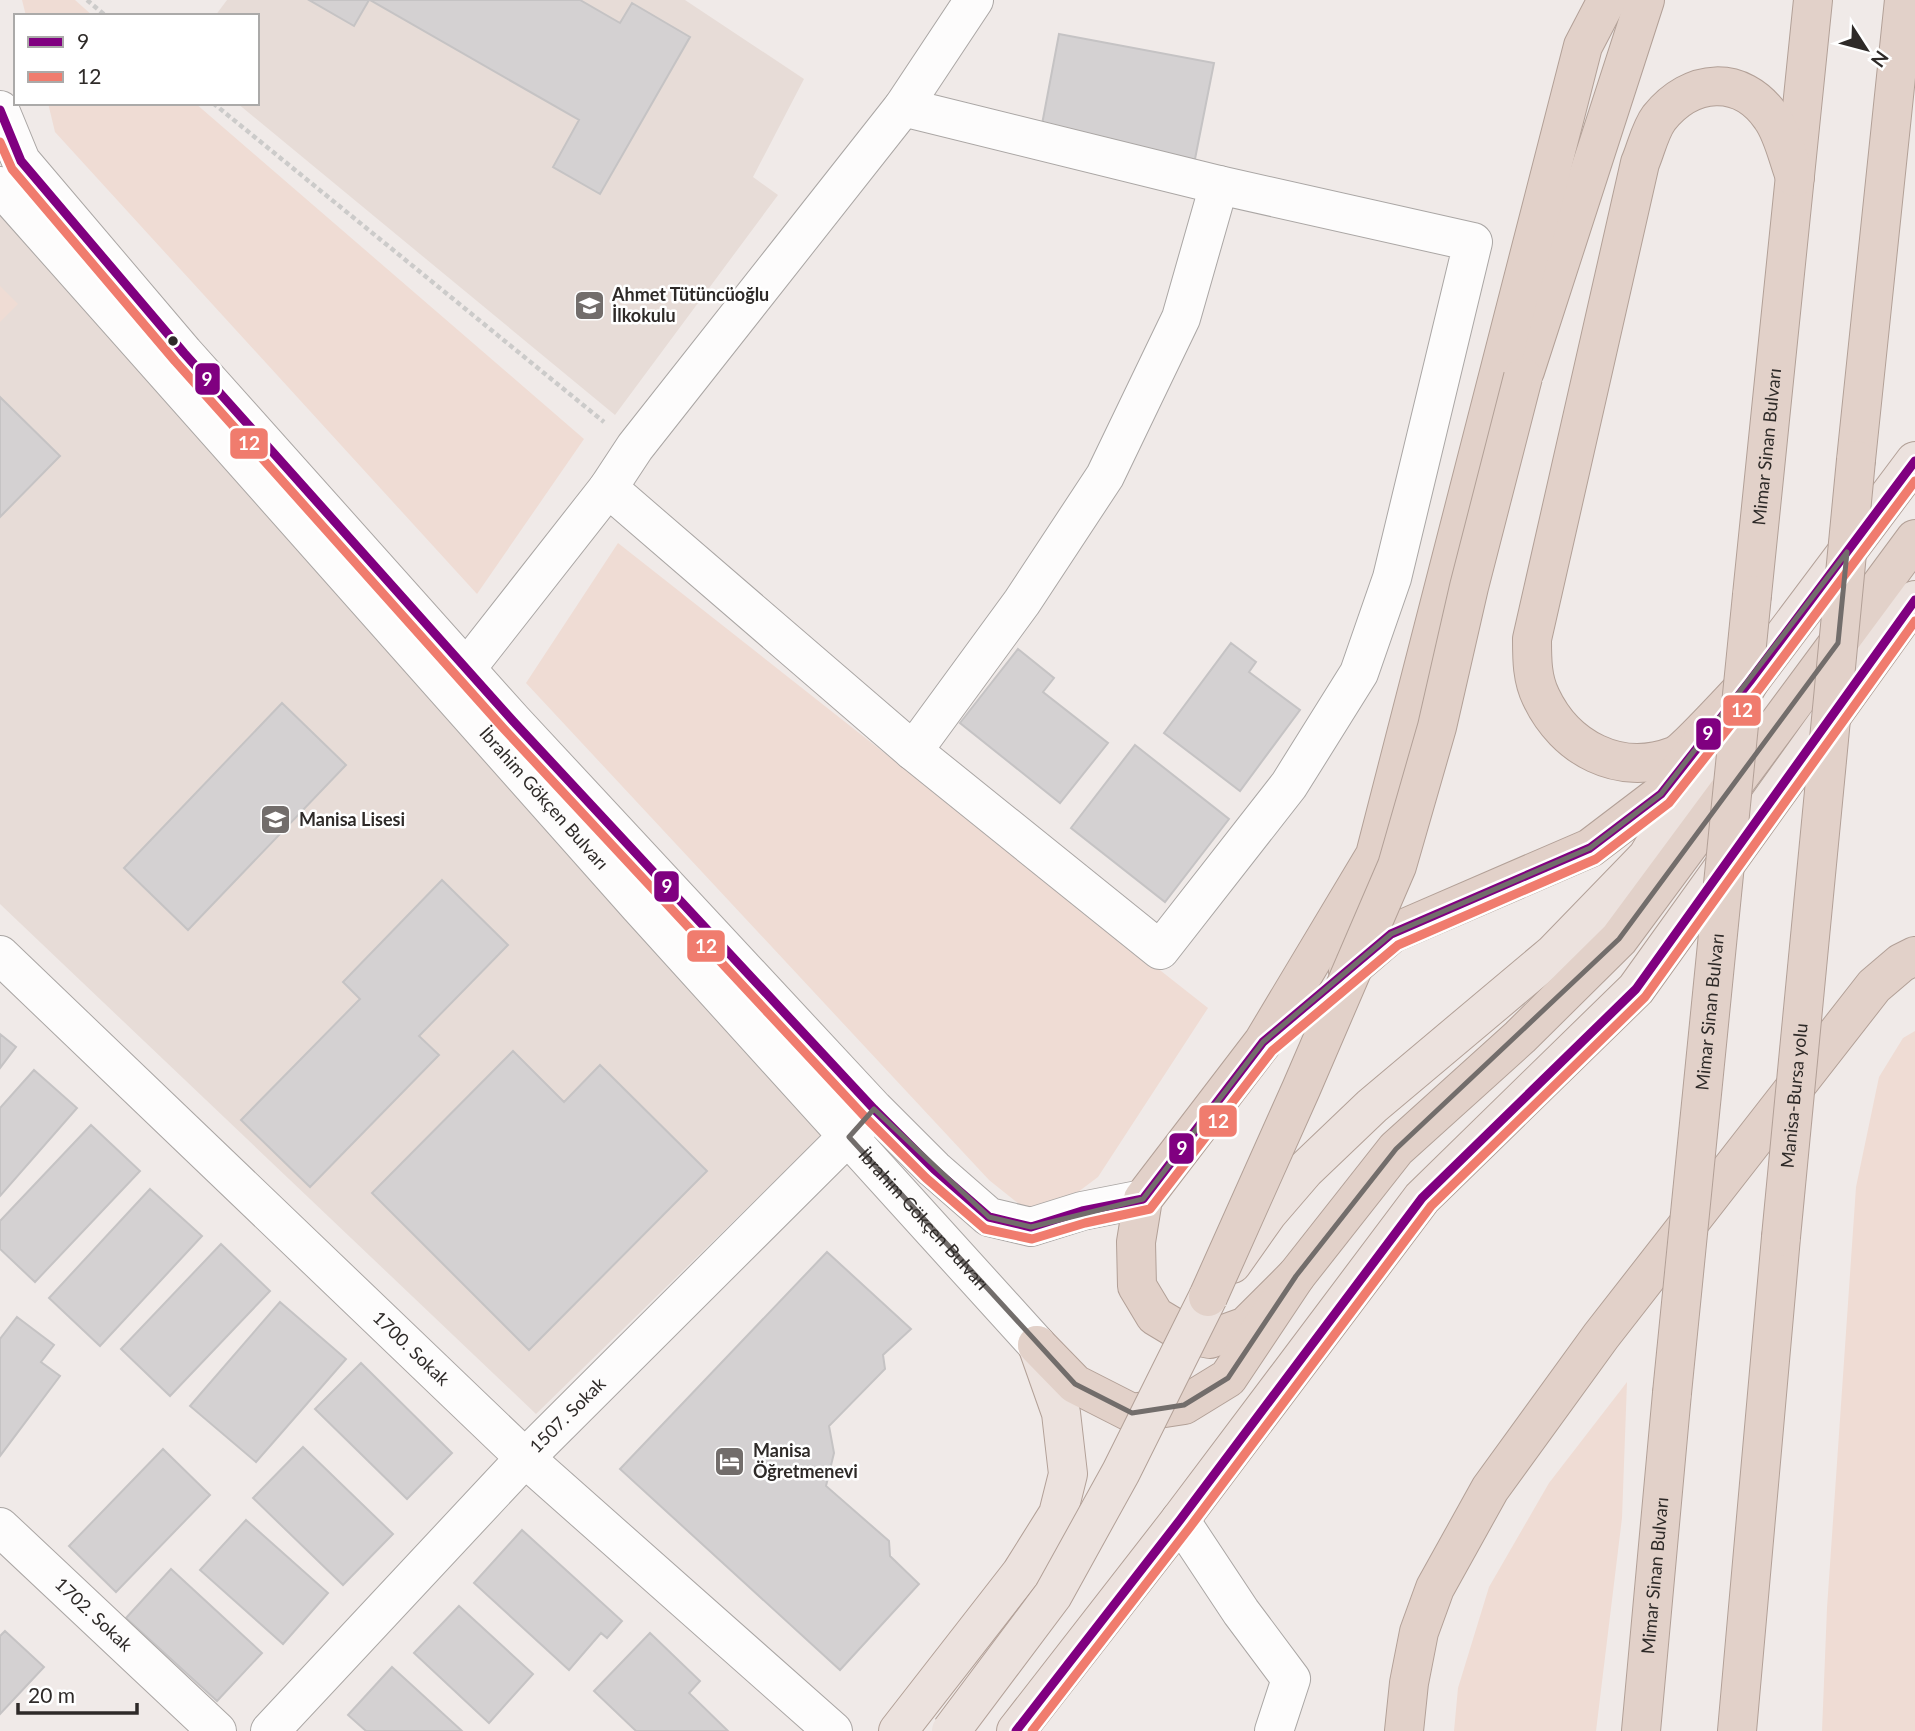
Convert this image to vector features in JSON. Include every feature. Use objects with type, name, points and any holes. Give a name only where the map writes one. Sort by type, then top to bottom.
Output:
[{"type":"highway","points":[[1296,1276],[1246,1326],[1210,1339],[1185,1334],[1154,1316],[1137,1286],[1136,1242],[1143,1199],[1263,1042],[1375,856],[1583,46],[1608,0]]},
{"type":"highway","points":[[1208,1297],[1397,866],[1437,727],[1469,587],[1523,377],[1645,0]]},
{"type":"highway","name":"Mimar Sinan Bulvarı","points":[[1641,1731],[1672,1392],[1746,686],[1752,594],[1813,0]]},
{"type":"highway","name":"Manisa-Bursa yolu","points":[[1737,1731],[1781,1237],[1856,460],[1904,0]]},
{"type":"highway","points":[[1746,686],[1676,755],[1630,764],[1596,755],[1575,741],[1554,718],[1540,696],[1532,667],[1532,639],[1640,163],[1658,119],[1686,93],[1718,85],[1752,95],[1773,119],[1795,177]]},
{"type":"highway","points":[[1037,1345],[1075,1384],[1132,1413],[1184,1405],[1227,1378],[1296,1276],[1396,1149],[1520,1037],[1619,939],[1915,539]]},
{"type":"highway","points":[[1263,1042],[1391,934],[1590,848],[1661,794],[1746,686]]},
{"type":"highway","points":[[1404,1731],[1409,1683],[1419,1632],[1435,1588],[1490,1489],[1601,1336],[1874,986],[1901,963],[1915,956]]},
{"type":"main road","points":[[951,1731],[1052,1595],[1121,1472],[1208,1297],[1268,1213],[1305,1170],[1372,1106],[1554,953],[1647,857],[1746,686],[1915,461]]},
{"type":"main road","points":[[1016,1731],[1180,1520],[1423,1198],[1636,989],[1915,600]]},
{"type":"main road","points":[[898,1731],[1021,1573],[1058,1514],[1068,1474],[1061,1413],[1037,1345]]},
{"type":"street","points":[[466,669],[608,488],[635,447],[903,107],[974,0]]},
{"type":"street","points":[[608,488],[913,751],[1160,950],[1289,785],[1359,673],[1392,578],[1473,242],[1219,185],[903,107]]},
{"type":"street","name":"İbrahim Gökçen Bulvarı","points":[[0,110],[21,161],[184,353],[466,669],[874,1109],[934,1169],[989,1217],[1031,1227],[1082,1211],[1143,1199]]},
{"type":"street","points":[[913,751],[1022,602],[1105,476],[1181,318],[1219,185]]},
{"type":"street","name":"İbrahim Gökçen Bulvarı","points":[[0,186],[639,905],[1037,1345]]},
{"type":"street","name":"1700. Sokak","points":[[0,955],[525,1458],[834,1731]]},
{"type":"street","name":"1507. Sokak","points":[[270,1731],[525,1458],[849,1137],[874,1109]]},
{"type":"street","points":[[1180,1520],[1241,1612],[1290,1679],[1274,1731]]},
{"type":"street","name":"1702. Sokak","points":[[0,1527],[217,1731]]},
{"type":"path","points":[[87,0],[104,14]]},
{"type":"path","points":[[215,105],[635,447]]},
{"type":"highlighted area","points":[[1847,552],[1838,643],[1619,939],[1396,1149],[1296,1276],[1228,1378],[1184,1405],[1132,1413],[1075,1384],[849,1137],[874,1109],[989,1217],[1031,1227],[1143,1199],[1263,1042],[1391,934],[1590,848],[1661,794]]},
{"type":"shaded area","points":[[22,0],[75,0],[91,14],[26,14]]},
{"type":"shaded area","name":"Ahmet Tütüncüoğlu İlkokulu","points":[[227,0],[685,0],[804,79],[753,177],[778,195],[615,415],[239,105],[259,105],[259,14],[216,14]]},
{"type":"shaded area","points":[[48,105],[197,105],[584,439],[477,594],[55,132]]},
{"type":"shaded area","name":"Manisa Lisesi","points":[[0,214],[828,1129],[536,1414],[0,904]]},
{"type":"shaded area","points":[[0,286],[18,304],[0,322]]},
{"type":"shaded area","points":[[618,543],[1208,1008],[1098,1177],[1066,1201],[1024,1208],[989,1180],[526,683]]},
{"type":"shaded area","points":[[1915,1031],[1915,1731],[1822,1731],[1827,1608],[1856,1187],[1879,1077],[1903,1038]]},
{"type":"shaded area","points":[[1627,1382],[1622,1518],[1596,1731],[1454,1731],[1458,1688],[1489,1587],[1549,1483]]},
{"type":"building","points":[[309,0],[369,0],[354,26]]},
{"type":"building","points":[[370,0],[580,0],[620,23],[632,3],[690,37],[600,194],[553,167],[579,120]]},
{"type":"building","points":[[1059,34],[1214,63],[1194,164],[1040,135]]},
{"type":"building","points":[[0,397],[60,456],[0,517]]},
{"type":"building","points":[[1231,643],[1256,662],[1249,672],[1300,710],[1240,791],[1164,733]]},
{"type":"building","points":[[1018,649],[1054,678],[1043,692],[1108,743],[1060,803],[960,723]]},
{"type":"building","points":[[282,703],[346,765],[188,930],[124,868]]},
{"type":"building","points":[[1135,745],[1229,819],[1165,902],[1071,828]]},
{"type":"building","points":[[442,880],[508,945],[419,1036],[439,1055],[310,1187],[241,1120],[360,999],[343,982]]},
{"type":"building","points":[[0,1034],[16,1047],[0,1068]]},
{"type":"building","points":[[513,1051],[564,1102],[600,1065],[707,1171],[529,1350],[372,1193]]},
{"type":"building","points":[[34,1070],[77,1108],[0,1196],[0,1108]]},
{"type":"building","points":[[91,1125],[140,1171],[35,1282],[0,1249],[0,1221]]},
{"type":"building","points":[[150,1189],[202,1236],[100,1346],[49,1298]]},
{"type":"building","points":[[221,1244],[270,1291],[170,1396],[121,1349]]},
{"type":"building","name":"Manisa Öğretmenevi","points":[[827,1252],[911,1329],[883,1355],[885,1369],[829,1426],[834,1453],[826,1486],[889,1541],[890,1556],[919,1584],[840,1670],[620,1469]]},
{"type":"building","points":[[280,1302],[346,1359],[256,1462],[190,1406]]},
{"type":"building","points":[[17,1317],[54,1345],[41,1362],[60,1376],[0,1456],[0,1339]]},
{"type":"building","points":[[361,1363],[452,1453],[407,1499],[315,1409]]},
{"type":"building","points":[[303,1447],[393,1534],[343,1585],[253,1498]]},
{"type":"building","points":[[163,1449],[210,1495],[116,1592],[69,1546]]},
{"type":"building","points":[[246,1520],[328,1593],[283,1644],[200,1570]]},
{"type":"building","points":[[522,1530],[622,1621],[607,1638],[601,1633],[569,1670],[474,1583]]},
{"type":"building","points":[[171,1569],[262,1653],[217,1701],[126,1618]]},
{"type":"building","points":[[459,1606],[533,1674],[489,1723],[414,1653]]},
{"type":"building","points":[[5,1631],[44,1667],[0,1714],[0,1636]]},
{"type":"building","points":[[650,1633],[700,1681],[689,1693],[728,1731],[636,1731],[594,1691]]},
{"type":"building","points":[[392,1667],[462,1731],[366,1731],[348,1715]]},
{"type":"transit line","name":"9","points":[[0,110],[21,161],[184,353],[513,721],[874,1109],[934,1169],[989,1217],[1031,1227],[1082,1211],[1143,1199],[1263,1042],[1391,934],[1590,848],[1661,794],[1750,681],[1915,461]]},
{"type":"transit line","name":"12","points":[[0,142],[12,169],[175,361],[504,729],[865,1117],[926,1178],[985,1229],[1032,1239],[1085,1223],[1150,1209],[1272,1051],[1398,945],[1596,859],[1669,803],[1760,688],[1915,481]]},
{"type":"transit line","name":"9","points":[[1016,1731],[1180,1520],[1422,1198],[1636,989],[1915,600]]},
{"type":"transit line","name":"12","points":[[1032,1731],[1190,1527],[1431,1206],[1645,997],[1915,621]]},
{"type":"place","name":"Ahmet Tütüncüoğlu İlkokulu","points":[[589,305]]},
{"type":"place","name":"Manisa Lisesi","points":[[276,820]]},
{"type":"place","name":"Manisa Öğretmenevi","points":[[730,1461]]}]
